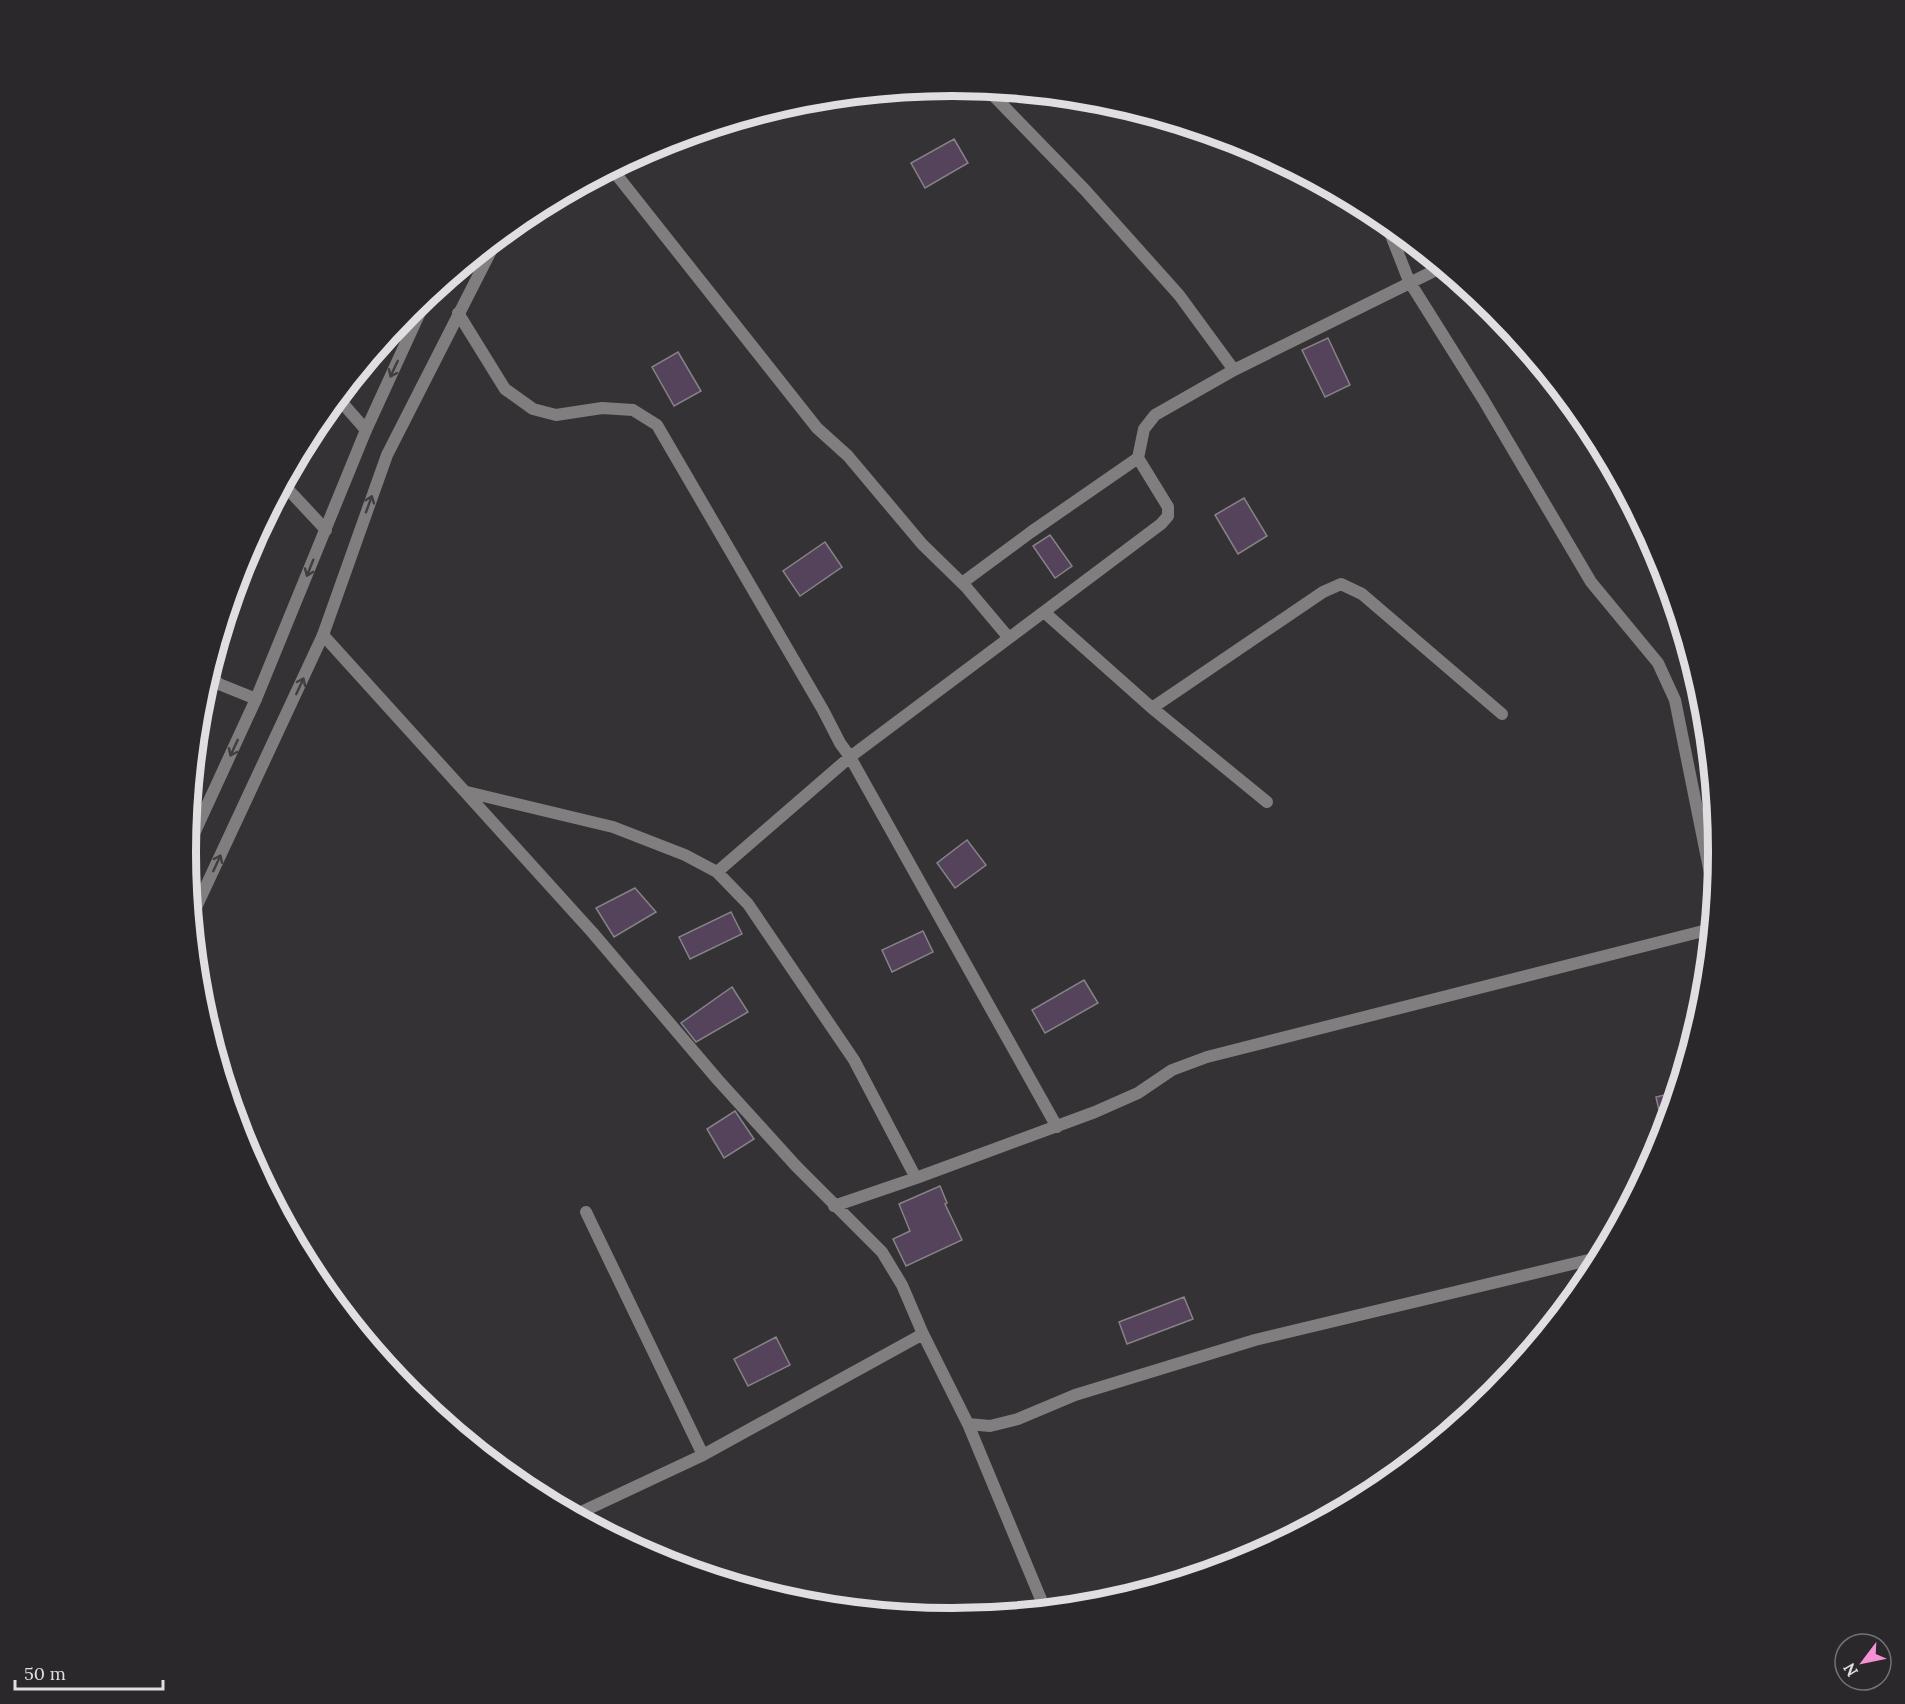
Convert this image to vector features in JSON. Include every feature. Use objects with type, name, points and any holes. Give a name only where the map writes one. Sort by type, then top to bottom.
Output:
[{"type":"street","points":[[995,98],[1085,190],[1179,295],[1234,370]]},
{"type":"street","points":[[617,175],[817,428],[848,456],[922,544],[962,583],[1009,638]]},
{"type":"street","points":[[1391,236],[1409,281],[1483,399],[1591,582],[1658,663],[1667,680],[1675,700],[1708,864]]},
{"type":"street","points":[[198,903],[323,635],[387,455],[489,255]]},
{"type":"street","points":[[717,872],[850,757],[1161,524],[1168,516],[1168,507],[1138,458],[1144,429],[1155,415],[1234,370],[1435,270]]},
{"type":"street","points":[[458,313],[505,389],[533,409],[556,416],[602,408],[633,411],[657,425],[850,757],[1057,1127]]},
{"type":"street","points":[[197,827],[256,699],[366,430],[418,317]]},
{"type":"street","points":[[344,405],[366,430]]},
{"type":"street","points":[[962,583],[1138,458]]},
{"type":"street","points":[[289,490],[326,530]]},
{"type":"street","points":[[1152,708],[1323,592],[1341,584],[1362,594],[1502,714]]},
{"type":"street","points":[[1044,612],[1152,708],[1267,802]]},
{"type":"street","points":[[323,635],[468,792],[592,932],[718,1080],[834,1206],[882,1252],[902,1285],[923,1334],[968,1425],[1042,1603]]},
{"type":"street","points":[[216,681],[256,699]]},
{"type":"street","points":[[468,792],[614,827],[684,855],[717,872],[748,904],[855,1060],[916,1178]]},
{"type":"street","points":[[834,1206],[1057,1127],[1138,1093],[1172,1070],[1207,1057],[1403,1005],[1704,931]]},
{"type":"street","points":[[586,1212],[703,1455]]},
{"type":"street","points":[[968,1425],[990,1426],[1018,1419],[1075,1395],[1256,1340],[1588,1260]]},
{"type":"street","points":[[583,1512],[703,1455],[923,1334]]},
{"type":"building","points":[[954,139],[968,163],[925,188],[911,163]]},
{"type":"building","points":[[1328,338],[1350,385],[1325,397],[1302,350]]},
{"type":"building","points":[[678,352],[701,391],[674,406],[652,367]]},
{"type":"building","points":[[1244,498],[1267,536],[1238,554],[1215,515]]},
{"type":"building","points":[[1050,535],[1072,566],[1055,578],[1033,546]]},
{"type":"building","points":[[825,542],[842,567],[800,596],[783,571]]},
{"type":"building","points":[[967,840],[986,865],[955,888],[937,863]]},
{"type":"building","points":[[635,888],[656,912],[614,937],[596,908]]},
{"type":"building","points":[[731,912],[742,934],[690,959],[679,937]]},
{"type":"building","points":[[923,931],[933,952],[892,972],[882,950]]},
{"type":"building","points":[[1084,980],[1098,1003],[1045,1033],[1032,1010]]},
{"type":"building","points":[[732,987],[748,1012],[696,1042],[681,1023]]},
{"type":"building","points":[[1668,1094],[1660,1116],[1656,1097]]},
{"type":"building","points":[[735,1111],[754,1139],[724,1158],[707,1129]]},
{"type":"building","points":[[940,1186],[947,1203],[945,1204],[962,1240],[906,1266],[893,1239],[910,1231],[899,1204]]},
{"type":"building","points":[[1184,1297],[1193,1319],[1127,1344],[1119,1322]]},
{"type":"building","points":[[776,1337],[790,1365],[748,1386],[734,1359]]}]
